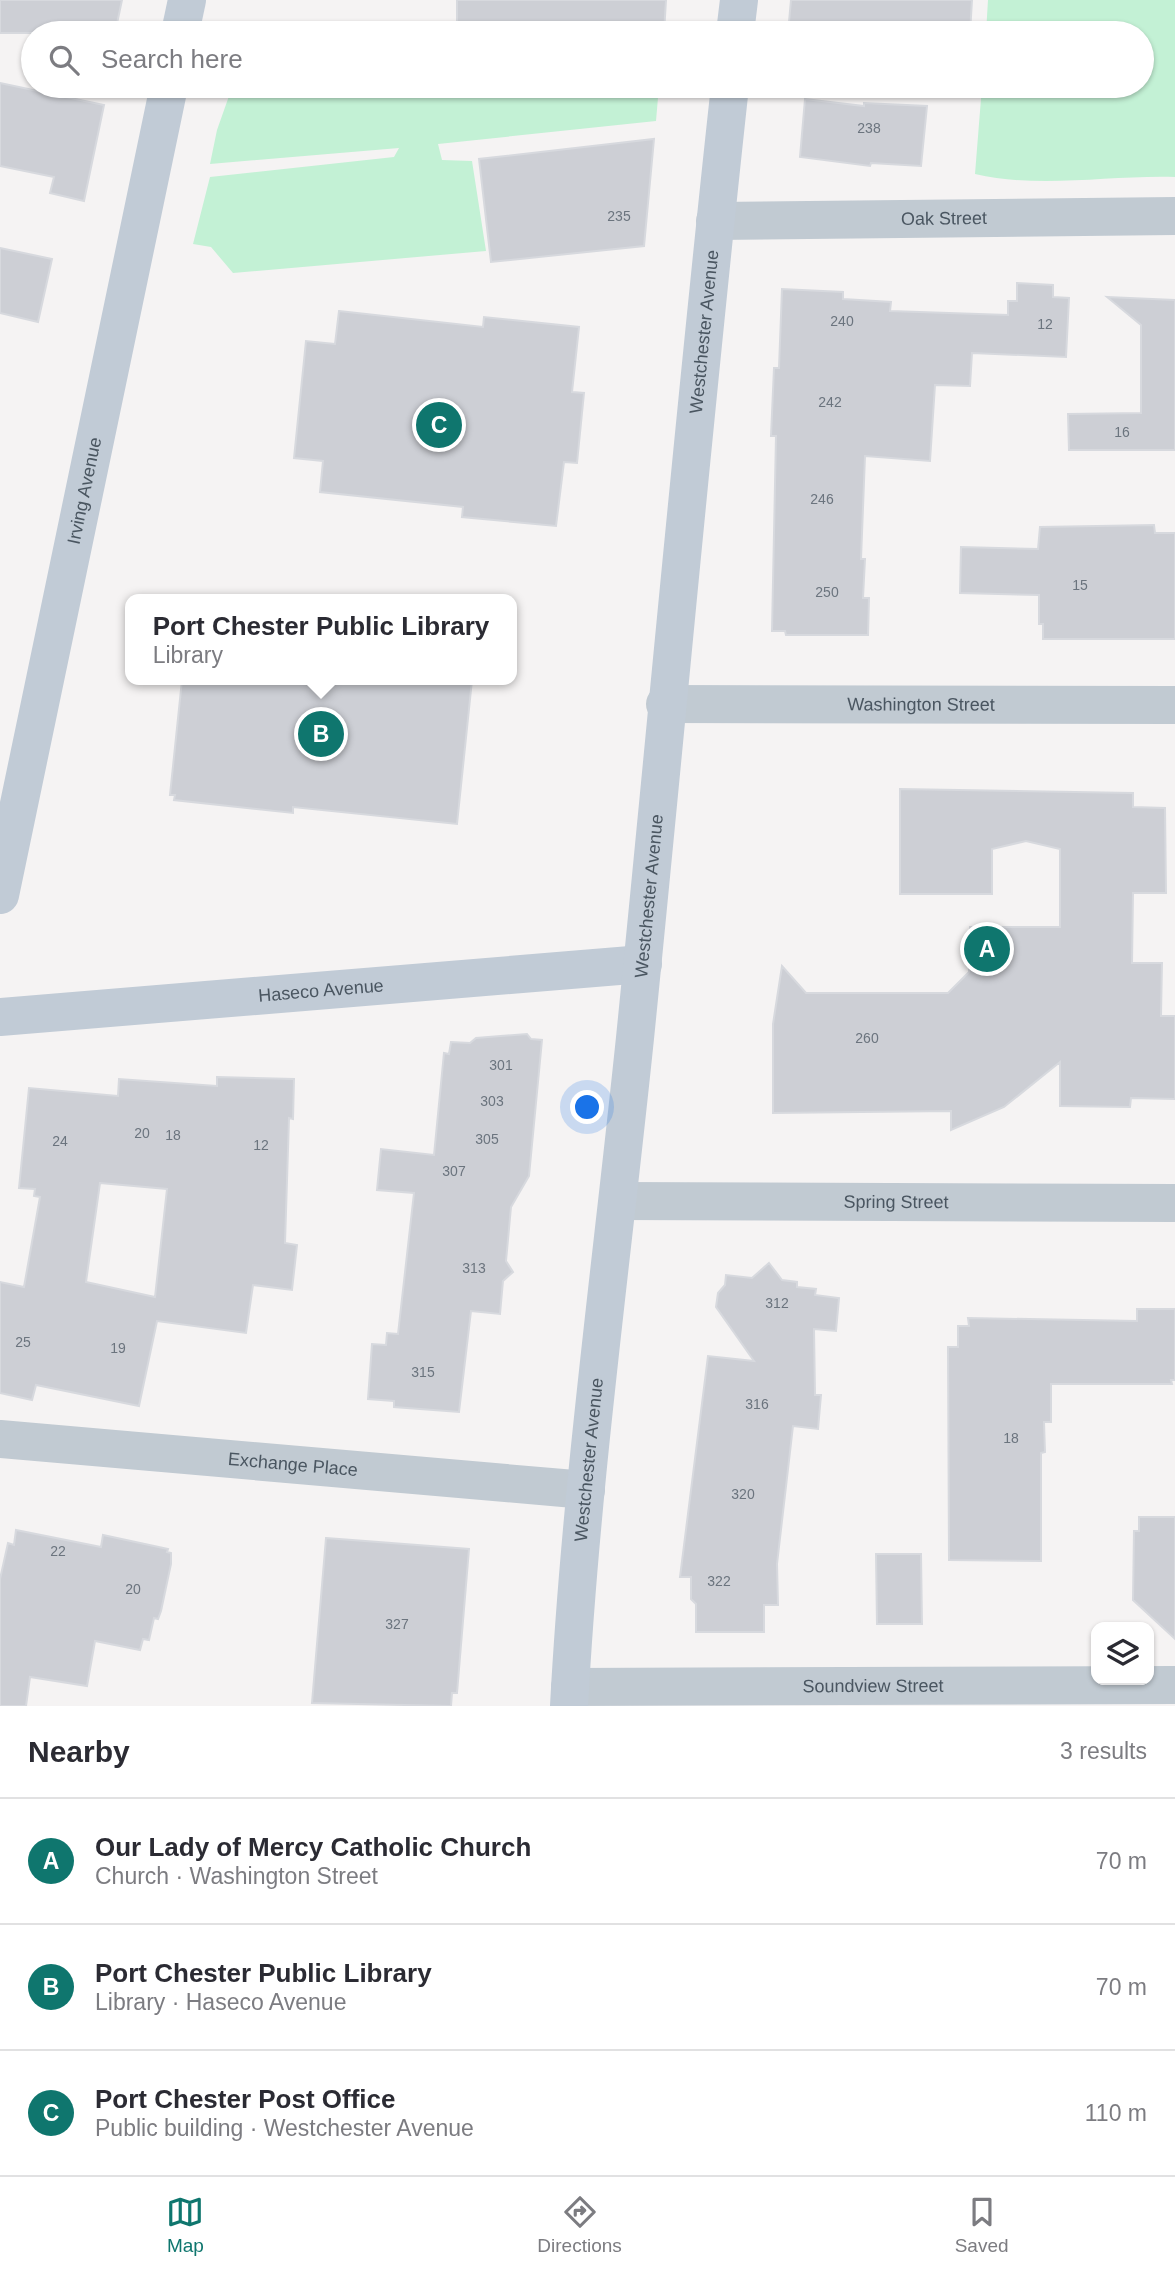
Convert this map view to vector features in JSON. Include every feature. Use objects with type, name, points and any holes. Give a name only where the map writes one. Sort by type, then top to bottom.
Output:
[{"type":"main road","points":[[183,21],[187,0]]},
{"type":"main road","points":[[736,21],[739,0]]},
{"type":"main road","name":"Irving Avenue","points":[[0,895],[166,98]]},
{"type":"main road","name":"Westchester Avenue","points":[[570,1697],[586,1490],[643,964],[665,704],[729,98]]},
{"type":"main road","name":"Haseco Avenue","points":[[0,1017],[643,964]]},
{"type":"street","name":"Oak Street","points":[[715,221],[1175,216]]},
{"type":"street","name":"Washington Street","points":[[665,704],[1175,705]]},
{"type":"street","name":"Spring Street","points":[[618,1201],[1175,1203]]},
{"type":"street","name":"Exchange Place","points":[[0,1439],[586,1490]]},
{"type":"street","name":"Soundview Street","points":[[570,1697],[1175,1685]]},
{"type":"green space","points":[[988,0],[1175,0],[1175,177],[1024,181],[975,174],[981,98],[1154,98],[1154,21],[987,21]]},
{"type":"green space","points":[[228,98],[658,98],[656,121],[438,144],[442,160],[472,161],[486,251],[233,273],[211,247],[193,244],[210,177],[394,157],[399,148],[210,164],[217,130]]},
{"type":"building","points":[[0,0],[122,0],[118,21],[21,21],[21,33],[0,33]]},
{"type":"building","points":[[457,0],[666,0],[665,21],[457,21]]},
{"type":"building","points":[[791,0],[972,0],[971,21],[789,21]]},
{"type":"building","points":[[0,83],[21,87],[21,98],[71,98],[104,105],[84,201],[50,193],[54,177],[0,166]]},
{"type":"building","points":[[805,99],[864,106],[864,103],[927,106],[921,166],[871,163],[870,166],[800,157]]},
{"type":"building","points":[[654,139],[644,246],[491,262],[479,159]]},
{"type":"building","points":[[0,248],[52,259],[38,322],[0,313]]},
{"type":"building","points":[[1017,283],[1053,285],[1053,297],[1069,298],[1066,357],[972,353],[970,386],[935,385],[930,461],[865,456],[861,559],[865,559],[863,598],[869,598],[868,635],[786,635],[785,631],[772,631],[776,436],[771,436],[774,368],[779,368],[782,289],[843,292],[843,299],[891,302],[890,311],[1008,315],[1008,301],[1017,301]]},
{"type":"building","points":[[1107,297],[1175,300],[1175,450],[1069,450],[1068,414],[1141,413],[1141,325]]},
{"type":"building","points":[[339,311],[483,327],[484,317],[579,327],[572,392],[584,393],[577,463],[564,462],[556,526],[462,517],[463,507],[320,492],[323,461],[294,458],[306,341],[335,344]]},
{"type":"building","points":[[1154,525],[1155,533],[1175,533],[1175,639],[1043,639],[1043,624],[1039,624],[1039,595],[960,593],[961,547],[1038,549],[1040,527]]},
{"type":"building","points":[[181,685],[471,685],[457,824],[293,807],[293,813],[174,800],[175,795],[170,795]]},
{"type":"building","points":[[900,789],[1133,793],[1133,807],[1165,808],[1166,893],[1133,893],[1132,963],[1162,963],[1161,1016],[1175,1016],[1175,1099],[1131,1098],[1130,1107],[1060,1106],[1060,1062],[1004,1107],[951,1130],[951,1111],[773,1113],[773,1024],[782,966],[806,993],[948,993],[969,972],[970,927],[1060,927],[1060,849],[1026,841],[992,849],[992,894],[900,894]]},
{"type":"building","points":[[527,1034],[531,1039],[542,1040],[529,1176],[511,1207],[506,1261],[513,1272],[503,1281],[500,1314],[471,1311],[459,1412],[394,1407],[394,1401],[368,1399],[372,1344],[386,1345],[387,1333],[398,1334],[414,1193],[377,1190],[381,1149],[434,1155],[444,1053],[449,1054],[451,1042],[470,1043],[476,1038]]},
{"type":"building","points":[[217,1077],[294,1079],[293,1119],[289,1118],[285,1243],[297,1245],[292,1290],[253,1285],[246,1333],[157,1321],[139,1406],[36,1385],[32,1400],[0,1393],[0,1282],[24,1287],[40,1197],[34,1196],[35,1189],[19,1188],[29,1088],[118,1096],[119,1079],[217,1086]],"holes":[[[100,1183],[167,1189],[155,1297],[86,1282]]]},
{"type":"building","points":[[769,1263],[782,1280],[797,1282],[797,1287],[816,1289],[815,1295],[839,1298],[836,1331],[814,1329],[815,1395],[821,1395],[818,1429],[793,1426],[777,1564],[778,1605],[764,1605],[764,1632],[696,1632],[696,1604],[691,1599],[691,1577],[680,1577],[708,1356],[754,1361],[716,1307],[718,1293],[725,1285],[726,1275],[752,1278]]},
{"type":"building","points":[[1137,1309],[1175,1309],[1175,1380],[1171,1380],[1172,1384],[1051,1384],[1051,1422],[1044,1422],[1045,1452],[1041,1453],[1041,1561],[949,1560],[948,1347],[958,1347],[958,1326],[969,1326],[968,1318],[1137,1321]]},
{"type":"building","points":[[1139,1517],[1175,1517],[1175,1639],[1133,1600],[1134,1531],[1139,1531]]},
{"type":"building","points":[[16,1530],[101,1547],[103,1535],[168,1549],[167,1552],[171,1553],[171,1564],[161,1611],[158,1619],[154,1618],[149,1640],[143,1639],[140,1650],[95,1641],[87,1686],[30,1677],[26,1706],[0,1706],[0,1579],[8,1543],[14,1545]]},
{"type":"building","points":[[326,1538],[469,1549],[457,1693],[452,1693],[451,1706],[312,1703]]},
{"type":"building","points":[[876,1554],[921,1554],[922,1624],[877,1624]]},
{"type":"place","name":"Port Chester Post Office","points":[[439,425]]},
{"type":"place","name":"Port Chester Public Library","points":[[321,734]]},
{"type":"place","name":"Our Lady of Mercy Catholic Church","points":[[987,949]]}]
